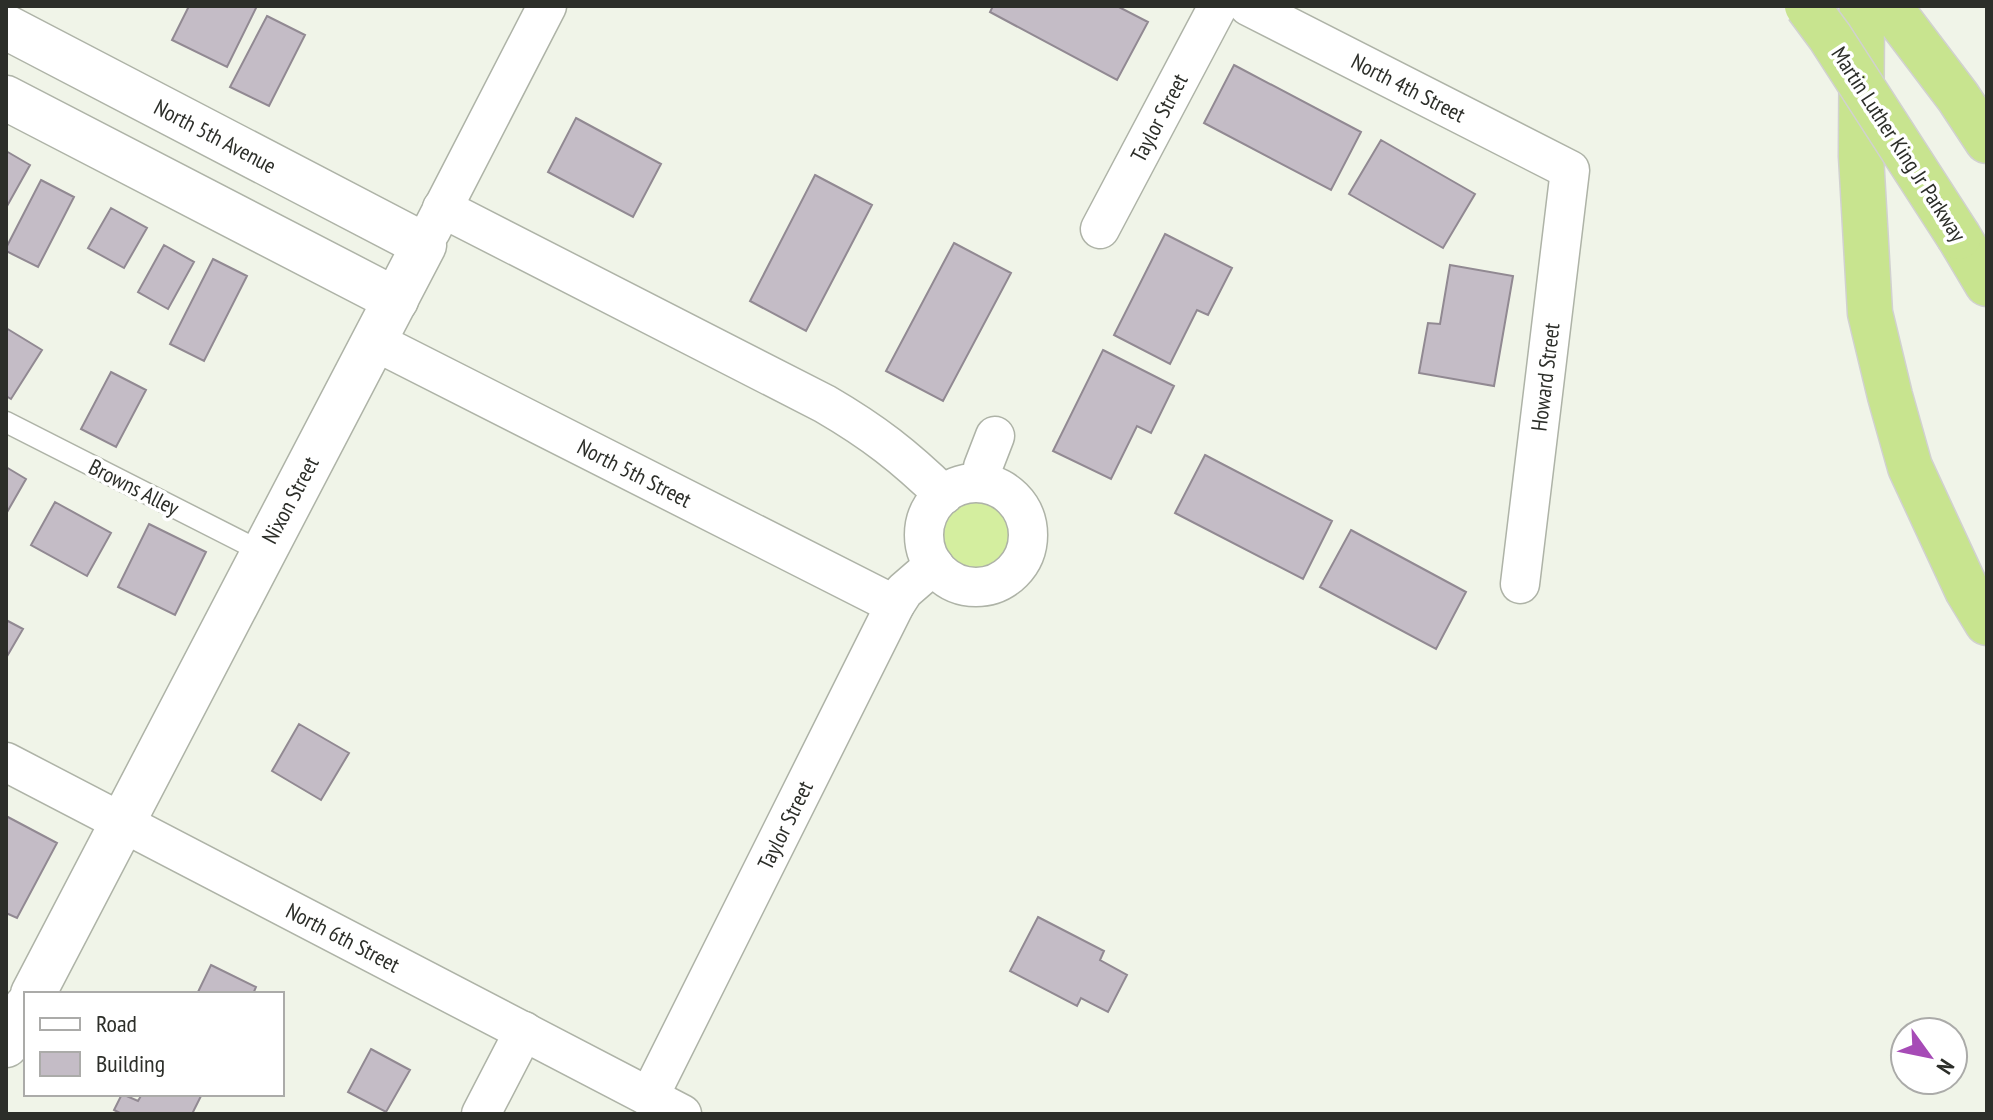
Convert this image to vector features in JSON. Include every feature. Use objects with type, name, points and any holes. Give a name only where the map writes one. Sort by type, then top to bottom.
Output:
[{"type":"highway","name":"Martin Luther King Jr Parkway","points":[[1807,6],[1830,37],[1987,284]]},
{"type":"highway","points":[[1862,6],[1861,156],[1870,313],[1910,467],[1967,590],[1987,623]]},
{"type":"highway","points":[[1889,6],[1987,141]]},
{"type":"street","name":"Nixon Street","points":[[34,992],[547,6]]},
{"type":"street","name":"Taylor Street","points":[[1100,229],[1218,6]]},
{"type":"street","name":"North 4th Street","points":[[1248,6],[1570,170]]},
{"type":"street","name":"North 5th Avenue","points":[[6,27],[433,226]]},
{"type":"street","points":[[6,98],[396,300]]},
{"type":"street","name":"Howard Street","points":[[1520,584],[1570,170]]},
{"type":"street","points":[[433,226],[846,417],[896,451],[944,495]]},
{"type":"street","name":"North 5th Street","points":[[374,341],[895,605]]},
{"type":"street","points":[[981,483],[983,467],[995,436]]},
{"type":"street","points":[[981,483],[1005,491],[1015,500],[1027,523],[1028,536],[1021,561],[1013,572],[1003,579],[978,587],[966,586],[942,575],[934,565],[928,553],[925,527],[928,515],[944,495],[967,484],[981,483]]},
{"type":"street","name":"Taylor Street","points":[[649,1097],[895,605],[904,591],[934,565]]},
{"type":"street","name":"North 6th Street","points":[[6,762],[682,1114]]},
{"type":"street","points":[[6,1045],[24,1011]]},
{"type":"street","points":[[481,1114],[524,1031]]},
{"type":"lane","name":"Browns Alley","points":[[6,422],[262,552]]},
{"type":"green space","points":[[969,502],[983,502],[995,507],[1005,517],[1010,536],[1005,555],[995,565],[983,570],[969,570],[957,565],[947,555],[942,543],[942,529],[947,517],[957,507]]},
{"type":"building","points":[[189,6],[257,6],[227,67],[172,40]]},
{"type":"building","points":[[993,6],[1117,6],[1148,22],[1117,80],[990,12]]},
{"type":"building","points":[[267,16],[305,35],[269,106],[230,87]]},
{"type":"building","points":[[1234,65],[1361,132],[1331,190],[1204,123]]},
{"type":"building","points":[[576,118],[661,164],[633,217],[548,172]]},
{"type":"building","points":[[1381,140],[1475,194],[1443,248],[1349,194]]},
{"type":"building","points":[[6,151],[30,165],[6,208]]},
{"type":"building","points":[[815,175],[872,205],[806,331],[750,301]]},
{"type":"building","points":[[41,180],[74,197],[38,267],[6,251],[6,248]]},
{"type":"building","points":[[111,208],[147,228],[124,268],[88,248]]},
{"type":"building","points":[[1165,234],[1232,268],[1208,315],[1197,310],[1170,364],[1114,335]]},
{"type":"building","points":[[954,243],[1011,273],[943,401],[886,371]]},
{"type":"building","points":[[164,245],[194,262],[168,309],[138,292]]},
{"type":"building","points":[[213,259],[247,276],[204,361],[170,344]]},
{"type":"building","points":[[1450,265],[1513,276],[1494,386],[1419,373],[1428,323],[1440,324]]},
{"type":"building","points":[[6,328],[42,350],[11,399],[6,396]]},
{"type":"building","points":[[1103,350],[1174,386],[1151,433],[1137,426],[1111,479],[1053,451]]},
{"type":"building","points":[[111,372],[146,390],[116,447],[81,429]]},
{"type":"building","points":[[1205,455],[1332,521],[1303,579],[1175,513]]},
{"type":"building","points":[[6,467],[26,479],[6,514]]},
{"type":"building","points":[[55,502],[111,533],[87,576],[31,545]]},
{"type":"building","points":[[149,524],[206,552],[175,615],[118,587]]},
{"type":"building","points":[[1351,530],[1466,592],[1436,649],[1320,587]]},
{"type":"building","points":[[6,620],[23,629],[6,658]]},
{"type":"building","points":[[299,724],[349,753],[321,800],[272,771]]},
{"type":"building","points":[[6,816],[57,843],[17,918],[6,913]]},
{"type":"building","points":[[1038,917],[1104,951],[1100,960],[1127,975],[1108,1012],[1081,998],[1077,1006],[1010,971]]},
{"type":"building","points":[[211,965],[256,987],[254,992],[198,992]]},
{"type":"building","points":[[371,1049],[410,1070],[386,1112],[348,1092]]},
{"type":"building","points":[[121,1096],[138,1101],[141,1096],[201,1096],[192,1114],[122,1114],[114,1110]]}]
